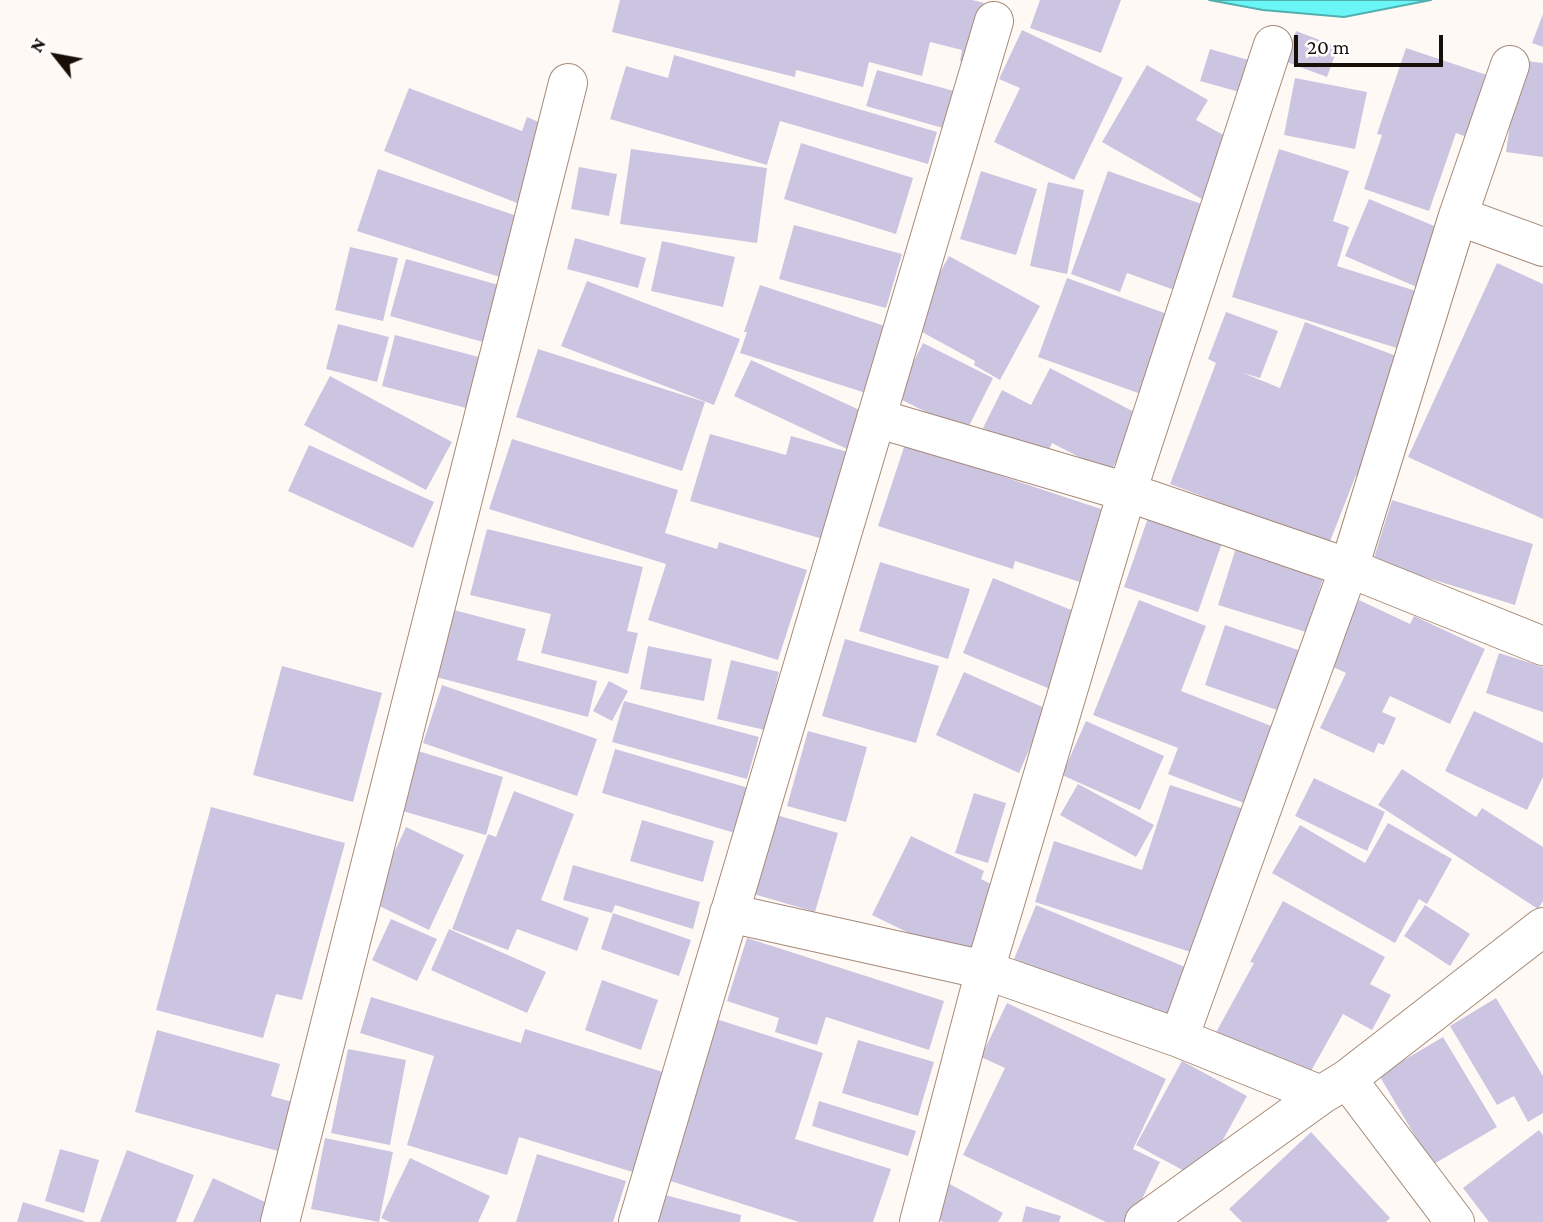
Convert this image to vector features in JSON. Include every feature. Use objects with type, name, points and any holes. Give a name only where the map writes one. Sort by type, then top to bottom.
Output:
[{"type":"street","points":[[638,1222],[994,21]]},
{"type":"street","points":[[919,1222],[985,970],[1127,492],[1273,45]]},
{"type":"street","points":[[1179,1038],[1349,568],[1458,216],[1510,65]]},
{"type":"street","points":[[280,1222],[568,83]]},
{"type":"street","points":[[1458,216],[1543,247]]},
{"type":"street","points":[[876,418],[1127,492],[1349,568],[1543,646]]},
{"type":"street","points":[[729,913],[985,970],[1179,1038],[1334,1087],[1455,1222]]},
{"type":"street","points":[[1144,1222],[1334,1087],[1543,927]]},
{"type":"water","points":[[1209,0],[1431,0],[1344,17],[1263,10]]},
{"type":"building","points":[[620,0],[972,0],[985,3],[969,64],[960,61],[962,50],[930,42],[922,76],[869,62],[863,87],[796,70],[795,77],[612,32]]},
{"type":"building","points":[[1040,0],[1121,0],[1101,53],[1030,28]]},
{"type":"building","points":[[1543,14],[1543,47],[1532,43]]},
{"type":"building","points":[[1022,30],[1123,78],[1074,180],[994,142],[1020,88],[999,79]]},
{"type":"building","points":[[1296,31],[1338,47],[1327,77],[1284,61]]},
{"type":"building","points":[[1406,48],[1487,75],[1467,137],[1456,133],[1429,211],[1364,189],[1382,135],[1377,134]]},
{"type":"building","points":[[1210,49],[1252,61],[1243,93],[1200,81]]},
{"type":"building","points":[[674,55],[937,132],[928,164],[780,121],[767,165],[610,119],[626,66],[668,78]]},
{"type":"building","points":[[1519,60],[1543,63],[1543,157],[1506,152]]},
{"type":"building","points":[[1147,65],[1208,100],[1196,120],[1240,144],[1207,202],[1102,142]]},
{"type":"building","points":[[877,70],[954,91],[943,128],[866,106]]},
{"type":"building","points":[[1295,78],[1367,92],[1355,149],[1284,135]]},
{"type":"building","points":[[409,88],[522,131],[527,117],[548,126],[517,203],[384,151]]},
{"type":"building","points":[[801,143],[913,178],[896,234],[784,199]]},
{"type":"building","points":[[631,149],[767,168],[757,243],[620,224]]},
{"type":"building","points":[[1279,149],[1349,171],[1333,221],[1349,227],[1337,266],[1419,292],[1400,349],[1232,297]]},
{"type":"building","points":[[579,167],[617,174],[609,216],[571,209]]},
{"type":"building","points":[[378,169],[529,220],[509,280],[357,231]]},
{"type":"building","points":[[981,171],[1037,189],[1016,255],[960,239]]},
{"type":"building","points":[[1108,171],[1210,207],[1180,292],[1127,273],[1120,292],[1071,274]]},
{"type":"building","points":[[1048,182],[1084,190],[1067,274],[1030,266]]},
{"type":"building","points":[[1369,199],[1444,230],[1419,288],[1345,256]]},
{"type":"building","points":[[794,225],[902,254],[886,308],[779,279]]},
{"type":"building","points":[[575,238],[646,258],[638,288],[567,269]]},
{"type":"building","points":[[662,241],[735,257],[723,307],[651,291]]},
{"type":"building","points":[[350,247],[398,258],[383,321],[335,310]]},
{"type":"building","points":[[949,256],[1040,306],[1000,380],[974,365],[975,361],[911,326]]},
{"type":"building","points":[[406,259],[506,287],[490,344],[390,316]]},
{"type":"building","points":[[1497,263],[1543,284],[1543,519],[1408,457]]},
{"type":"building","points":[[1067,278],[1181,319],[1152,398],[1038,357]]},
{"type":"building","points":[[587,281],[740,339],[714,405],[561,346]]},
{"type":"building","points":[[760,285],[891,328],[869,394],[740,353]]},
{"type":"building","points":[[1226,312],[1278,331],[1260,378],[1243,373],[1280,388],[1305,322],[1410,361],[1366,479],[1356,475],[1329,544],[1170,484],[1216,363],[1208,359]]},
{"type":"building","points":[[338,324],[389,337],[377,382],[326,369]]},
{"type":"building","points":[[395,335],[479,357],[466,408],[382,386]]},
{"type":"building","points":[[923,343],[993,378],[966,432],[896,397]]},
{"type":"building","points":[[538,349],[705,402],[682,471],[516,417]]},
{"type":"building","points":[[751,360],[864,412],[847,449],[734,396]]},
{"type":"building","points":[[1050,368],[1140,415],[1110,473],[1052,443],[1044,460],[983,428],[1002,390],[1031,405]]},
{"type":"building","points":[[330,376],[452,442],[426,490],[304,425]]},
{"type":"building","points":[[710,434],[786,455],[791,436],[848,452],[823,539],[690,501]]},
{"type":"building","points":[[512,439],[678,490],[665,533],[717,549],[719,542],[807,570],[778,660],[648,620],[666,564],[489,509]]},
{"type":"building","points":[[905,444],[1107,511],[1083,583],[1015,561],[1013,569],[878,526]]},
{"type":"building","points":[[309,445],[434,502],[413,548],[288,491]]},
{"type":"building","points":[[1392,500],[1533,544],[1515,605],[1373,561]]},
{"type":"building","points":[[1149,515],[1223,540],[1198,612],[1124,587]]},
{"type":"building","points":[[487,529],[643,567],[627,631],[638,633],[628,674],[541,653],[551,614],[470,595]]},
{"type":"building","points":[[1236,548],[1324,576],[1306,632],[1218,605]]},
{"type":"building","points":[[880,562],[970,589],[948,659],[859,631]]},
{"type":"building","points":[[993,578],[1086,616],[1055,691],[963,653]]},
{"type":"building","points":[[1139,600],[1206,626],[1181,691],[1274,727],[1244,803],[1168,774],[1178,748],[1093,715]]},
{"type":"building","points":[[1359,600],[1410,624],[1414,616],[1485,649],[1450,724],[1390,696],[1382,712],[1396,718],[1384,745],[1378,743],[1374,753],[1320,728],[1346,673],[1329,665]]},
{"type":"building","points":[[454,610],[526,629],[517,660],[597,681],[588,717],[436,677]]},
{"type":"building","points":[[1225,625],[1301,651],[1280,711],[1205,685]]},
{"type":"building","points":[[845,639],[939,666],[916,743],[822,716]]},
{"type":"building","points":[[648,646],[712,659],[704,701],[640,689]]},
{"type":"building","points":[[1499,653],[1543,667],[1543,712],[1486,693]]},
{"type":"building","points":[[731,660],[779,672],[765,730],[717,719]]},
{"type":"building","points":[[282,666],[382,693],[353,802],[253,775]]},
{"type":"building","points":[[964,672],[1047,709],[1019,773],[936,735]]},
{"type":"building","points":[[609,681],[628,691],[612,721],[593,711]]},
{"type":"building","points":[[442,685],[597,739],[577,796],[423,743]]},
{"type":"building","points":[[624,701],[759,737],[747,779],[612,742]]},
{"type":"building","points":[[1474,711],[1543,743],[1543,777],[1527,810],[1445,771]]},
{"type":"building","points":[[1086,721],[1164,756],[1140,810],[1062,775]]},
{"type":"building","points":[[808,731],[867,747],[846,822],[787,806]]},
{"type":"building","points":[[615,749],[752,789],[738,834],[602,793]]},
{"type":"building","points":[[418,751],[503,777],[486,835],[399,810]]},
{"type":"building","points":[[1402,769],[1476,817],[1482,808],[1543,847],[1543,901],[1538,909],[1378,805]]},
{"type":"building","points":[[1314,778],[1385,812],[1367,851],[1295,816]]},
{"type":"building","points":[[1078,784],[1154,825],[1136,857],[1060,815]]},
{"type":"building","points":[[1170,785],[1250,811],[1203,956],[1035,902],[1054,841],[1142,870]]},
{"type":"building","points":[[514,791],[574,814],[541,900],[589,918],[577,951],[517,929],[508,950],[452,929],[488,834],[496,837]]},
{"type":"building","points":[[974,793],[1006,803],[988,863],[955,853]]},
{"type":"building","points":[[211,807],[345,843],[302,1000],[276,994],[263,1038],[156,1010]]},
{"type":"building","points":[[773,814],[838,833],[815,912],[750,893]]},
{"type":"building","points":[[642,820],[714,841],[703,882],[630,861]]},
{"type":"building","points":[[1388,823],[1452,859],[1427,904],[1419,899],[1395,943],[1272,873],[1300,825],[1365,863]]},
{"type":"building","points":[[406,827],[464,855],[429,930],[371,902]]},
{"type":"building","points":[[911,836],[984,871],[981,879],[1001,889],[966,961],[872,915]]},
{"type":"building","points":[[573,865],[700,902],[693,929],[615,905],[612,913],[563,900]]},
{"type":"building","points":[[1283,901],[1385,957],[1370,984],[1391,995],[1372,1030],[1343,1014],[1302,1087],[1213,1038],[1254,963],[1250,962]]},
{"type":"building","points":[[1036,905],[1190,969],[1167,1023],[1014,959]]},
{"type":"building","points":[[1425,905],[1470,934],[1450,966],[1404,936]]},
{"type":"building","points":[[613,913],[691,940],[679,976],[601,949]]},
{"type":"building","points":[[391,919],[437,939],[417,981],[372,960]]},
{"type":"building","points":[[449,929],[546,972],[527,1013],[431,970]]},
{"type":"building","points":[[747,938],[944,1001],[929,1050],[826,1017],[817,1045],[775,1032],[779,1018],[727,1001]]},
{"type":"building","points":[[602,980],[658,1000],[641,1050],[585,1030]]},
{"type":"building","points":[[371,997],[521,1043],[525,1029],[666,1073],[636,1173],[519,1137],[507,1175],[407,1145],[434,1056],[360,1033]]},
{"type":"building","points":[[1496,998],[1543,1076],[1543,1113],[1528,1122],[1514,1096],[1497,1105],[1450,1026]]},
{"type":"building","points":[[1007,1003],[1166,1079],[1133,1149],[1160,1162],[1131,1222],[1106,1222],[963,1155],[1005,1068],[981,1057]]},
{"type":"building","points":[[716,1019],[823,1053],[795,1139],[891,1169],[873,1222],[799,1222],[664,1179]]},
{"type":"building","points":[[157,1030],[280,1064],[271,1096],[303,1105],[289,1154],[135,1112]]},
{"type":"building","points":[[1443,1037],[1497,1127],[1432,1165],[1379,1075]]},
{"type":"building","points":[[858,1040],[934,1062],[918,1116],[842,1093]]},
{"type":"building","points":[[348,1049],[406,1060],[390,1145],[331,1133]]},
{"type":"building","points":[[1182,1061],[1247,1096],[1201,1180],[1136,1145]]},
{"type":"building","points":[[819,1101],[916,1131],[908,1156],[812,1126]]},
{"type":"building","points":[[1539,1130],[1543,1135],[1543,1222],[1489,1222],[1463,1188]]},
{"type":"building","points":[[1311,1132],[1390,1218],[1386,1222],[1242,1222],[1229,1209]]},
{"type":"building","points":[[325,1138],[393,1152],[379,1222],[311,1209]]},
{"type":"building","points":[[60,1149],[99,1160],[84,1213],[45,1201]]},
{"type":"building","points":[[127,1150],[194,1175],[176,1222],[100,1222]]},
{"type":"building","points":[[537,1154],[626,1181],[613,1222],[516,1222]]},
{"type":"building","points":[[410,1158],[490,1196],[478,1222],[390,1222],[381,1218]]},
{"type":"building","points":[[213,1178],[276,1207],[269,1222],[193,1222]]},
{"type":"building","points":[[948,1183],[1003,1213],[998,1222],[943,1222],[931,1215]]},
{"type":"building","points":[[665,1195],[741,1215],[740,1222],[658,1222]]},
{"type":"building","points":[[23,1202],[84,1221],[84,1222],[17,1222]]},
{"type":"building","points":[[1026,1206],[1061,1216],[1059,1222],[1022,1222]]}]
